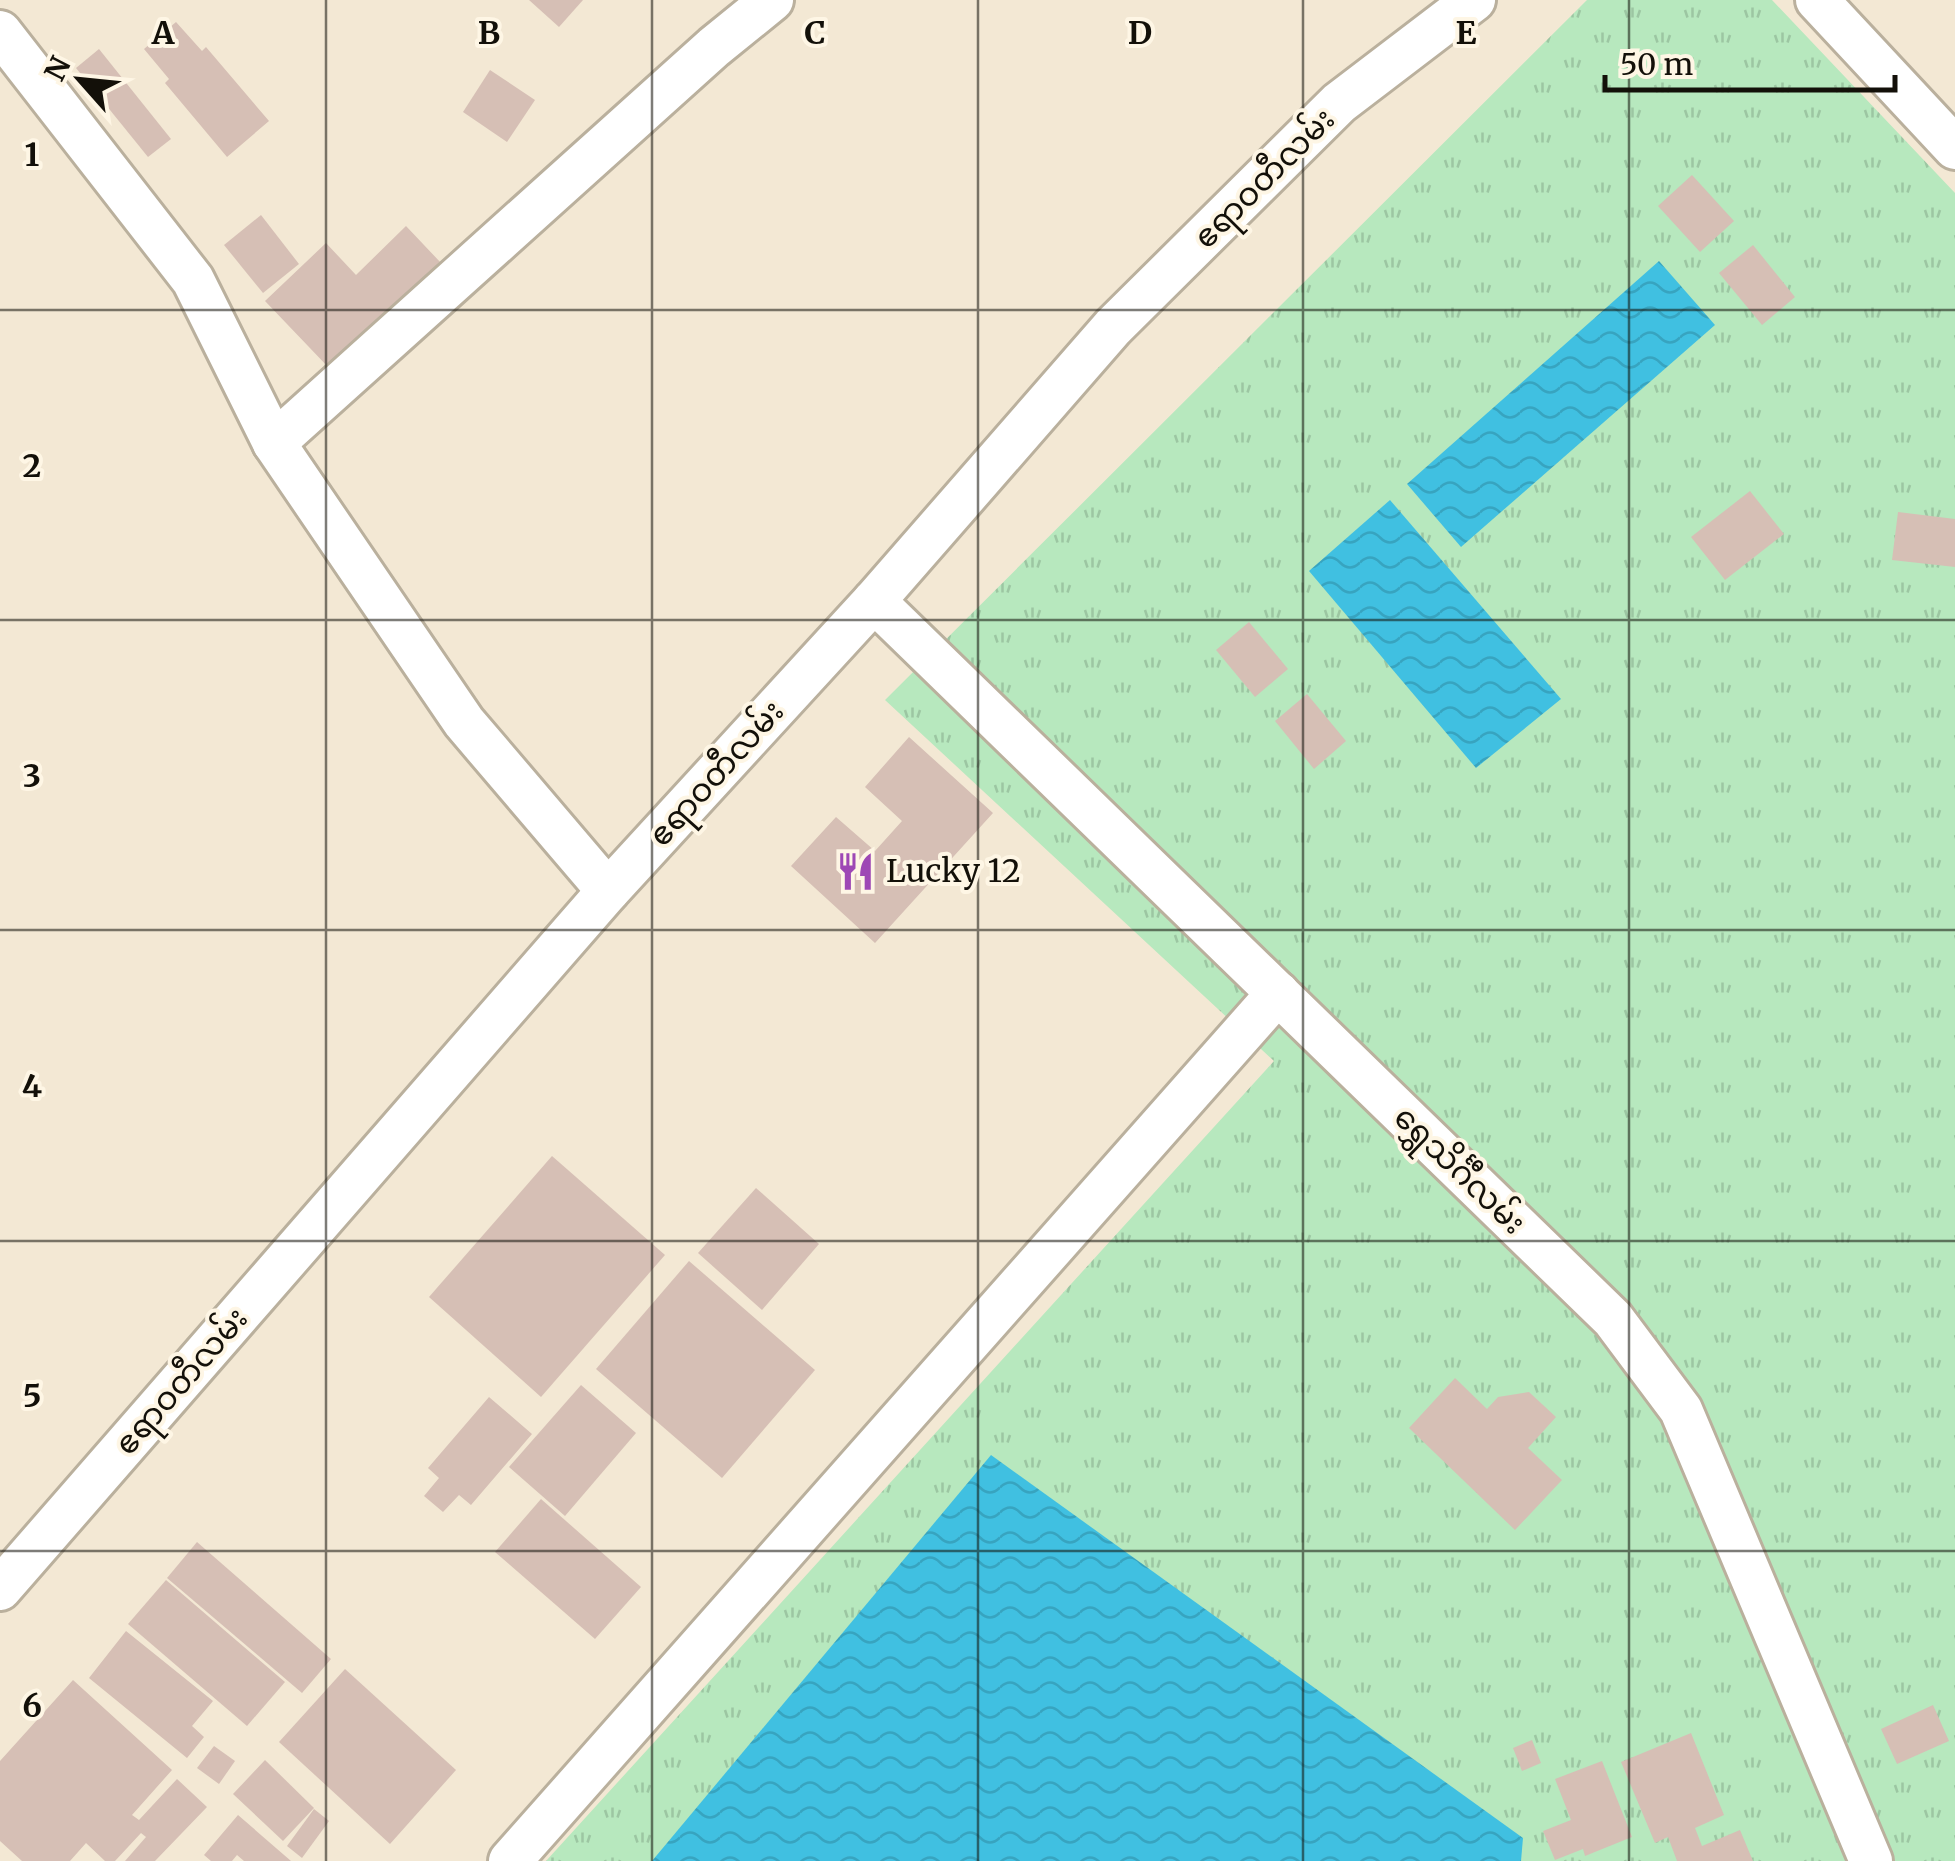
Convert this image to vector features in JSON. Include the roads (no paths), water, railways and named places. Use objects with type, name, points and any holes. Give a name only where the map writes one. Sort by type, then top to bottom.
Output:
[{"type":"street","points":[[274,443],[714,47],[772,0]]},
{"type":"street","name":"ဧရာဝတီလမ်း","points":[[0,1588],[608,891],[874,601],[1127,313],[1340,103],[1474,0]]},
{"type":"street","points":[[1816,0],[1955,148]]},
{"type":"street","points":[[0,32],[193,280],[274,443],[464,722],[608,891]]},
{"type":"street","name":"ရွှေသိင်္ဂီလမ်း","points":[[874,601],[1613,1318],[1680,1410],[1871,1861]]},
{"type":"street","points":[[510,1861],[1278,993]]},
{"type":"water","points":[[1659,261],[1715,325],[1461,547],[1407,484]]},
{"type":"water","points":[[1390,500],[1561,699],[1476,768],[1309,571]]},
{"type":"water","points":[[991,1455],[1523,1838],[1521,1861],[652,1861]]},
{"type":"place","name":"Lucky 12","points":[[856,871]]}]
